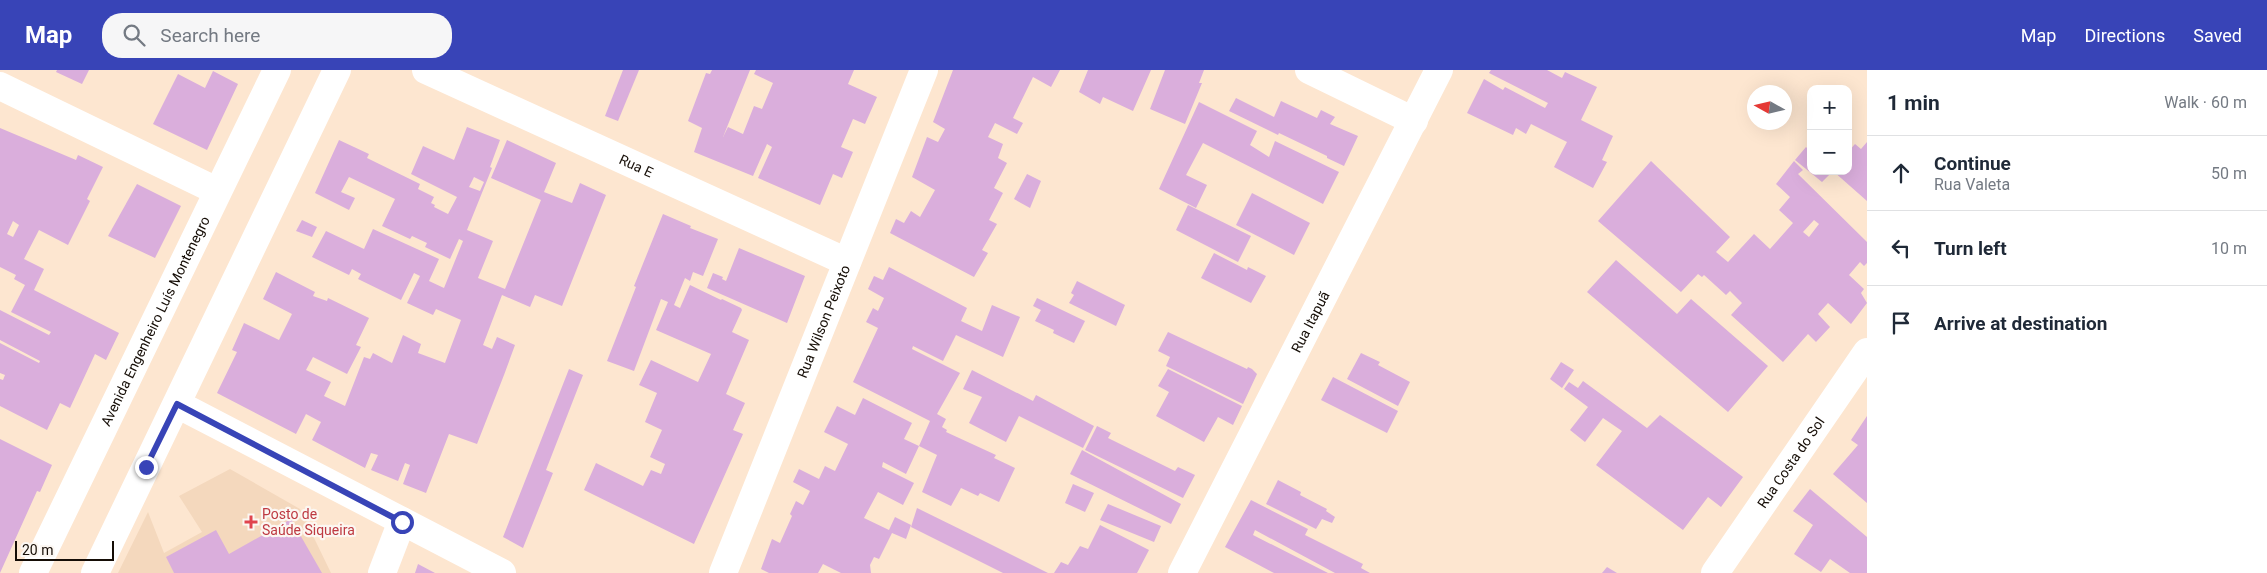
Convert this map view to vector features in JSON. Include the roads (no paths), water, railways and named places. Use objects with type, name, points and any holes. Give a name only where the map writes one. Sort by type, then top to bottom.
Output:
[{"type":"street","name":"Avenida Engenheiro Luís Montenegro","points":[[33,573],[277,70]]},
{"type":"street","points":[[95,573],[337,70]]},
{"type":"street","name":"Rua E","points":[[426,70],[848,262]]},
{"type":"street","name":"Rua Wilson Peixoto","points":[[723,573],[924,70]]},
{"type":"street","points":[[1309,70],[1414,121]]},
{"type":"street","name":"Rua Itapuã","points":[[1182,573],[1440,70]]},
{"type":"street","points":[[0,86],[217,191]]},
{"type":"street","name":"Rua Costa do Sol","points":[[1715,573],[1867,352]]},
{"type":"street","points":[[177,404],[502,573]]},
{"type":"street","points":[[382,573],[402,522]]},
{"type":"place","name":"Posto de Saúde Siqueira","points":[[251,522]]}]
